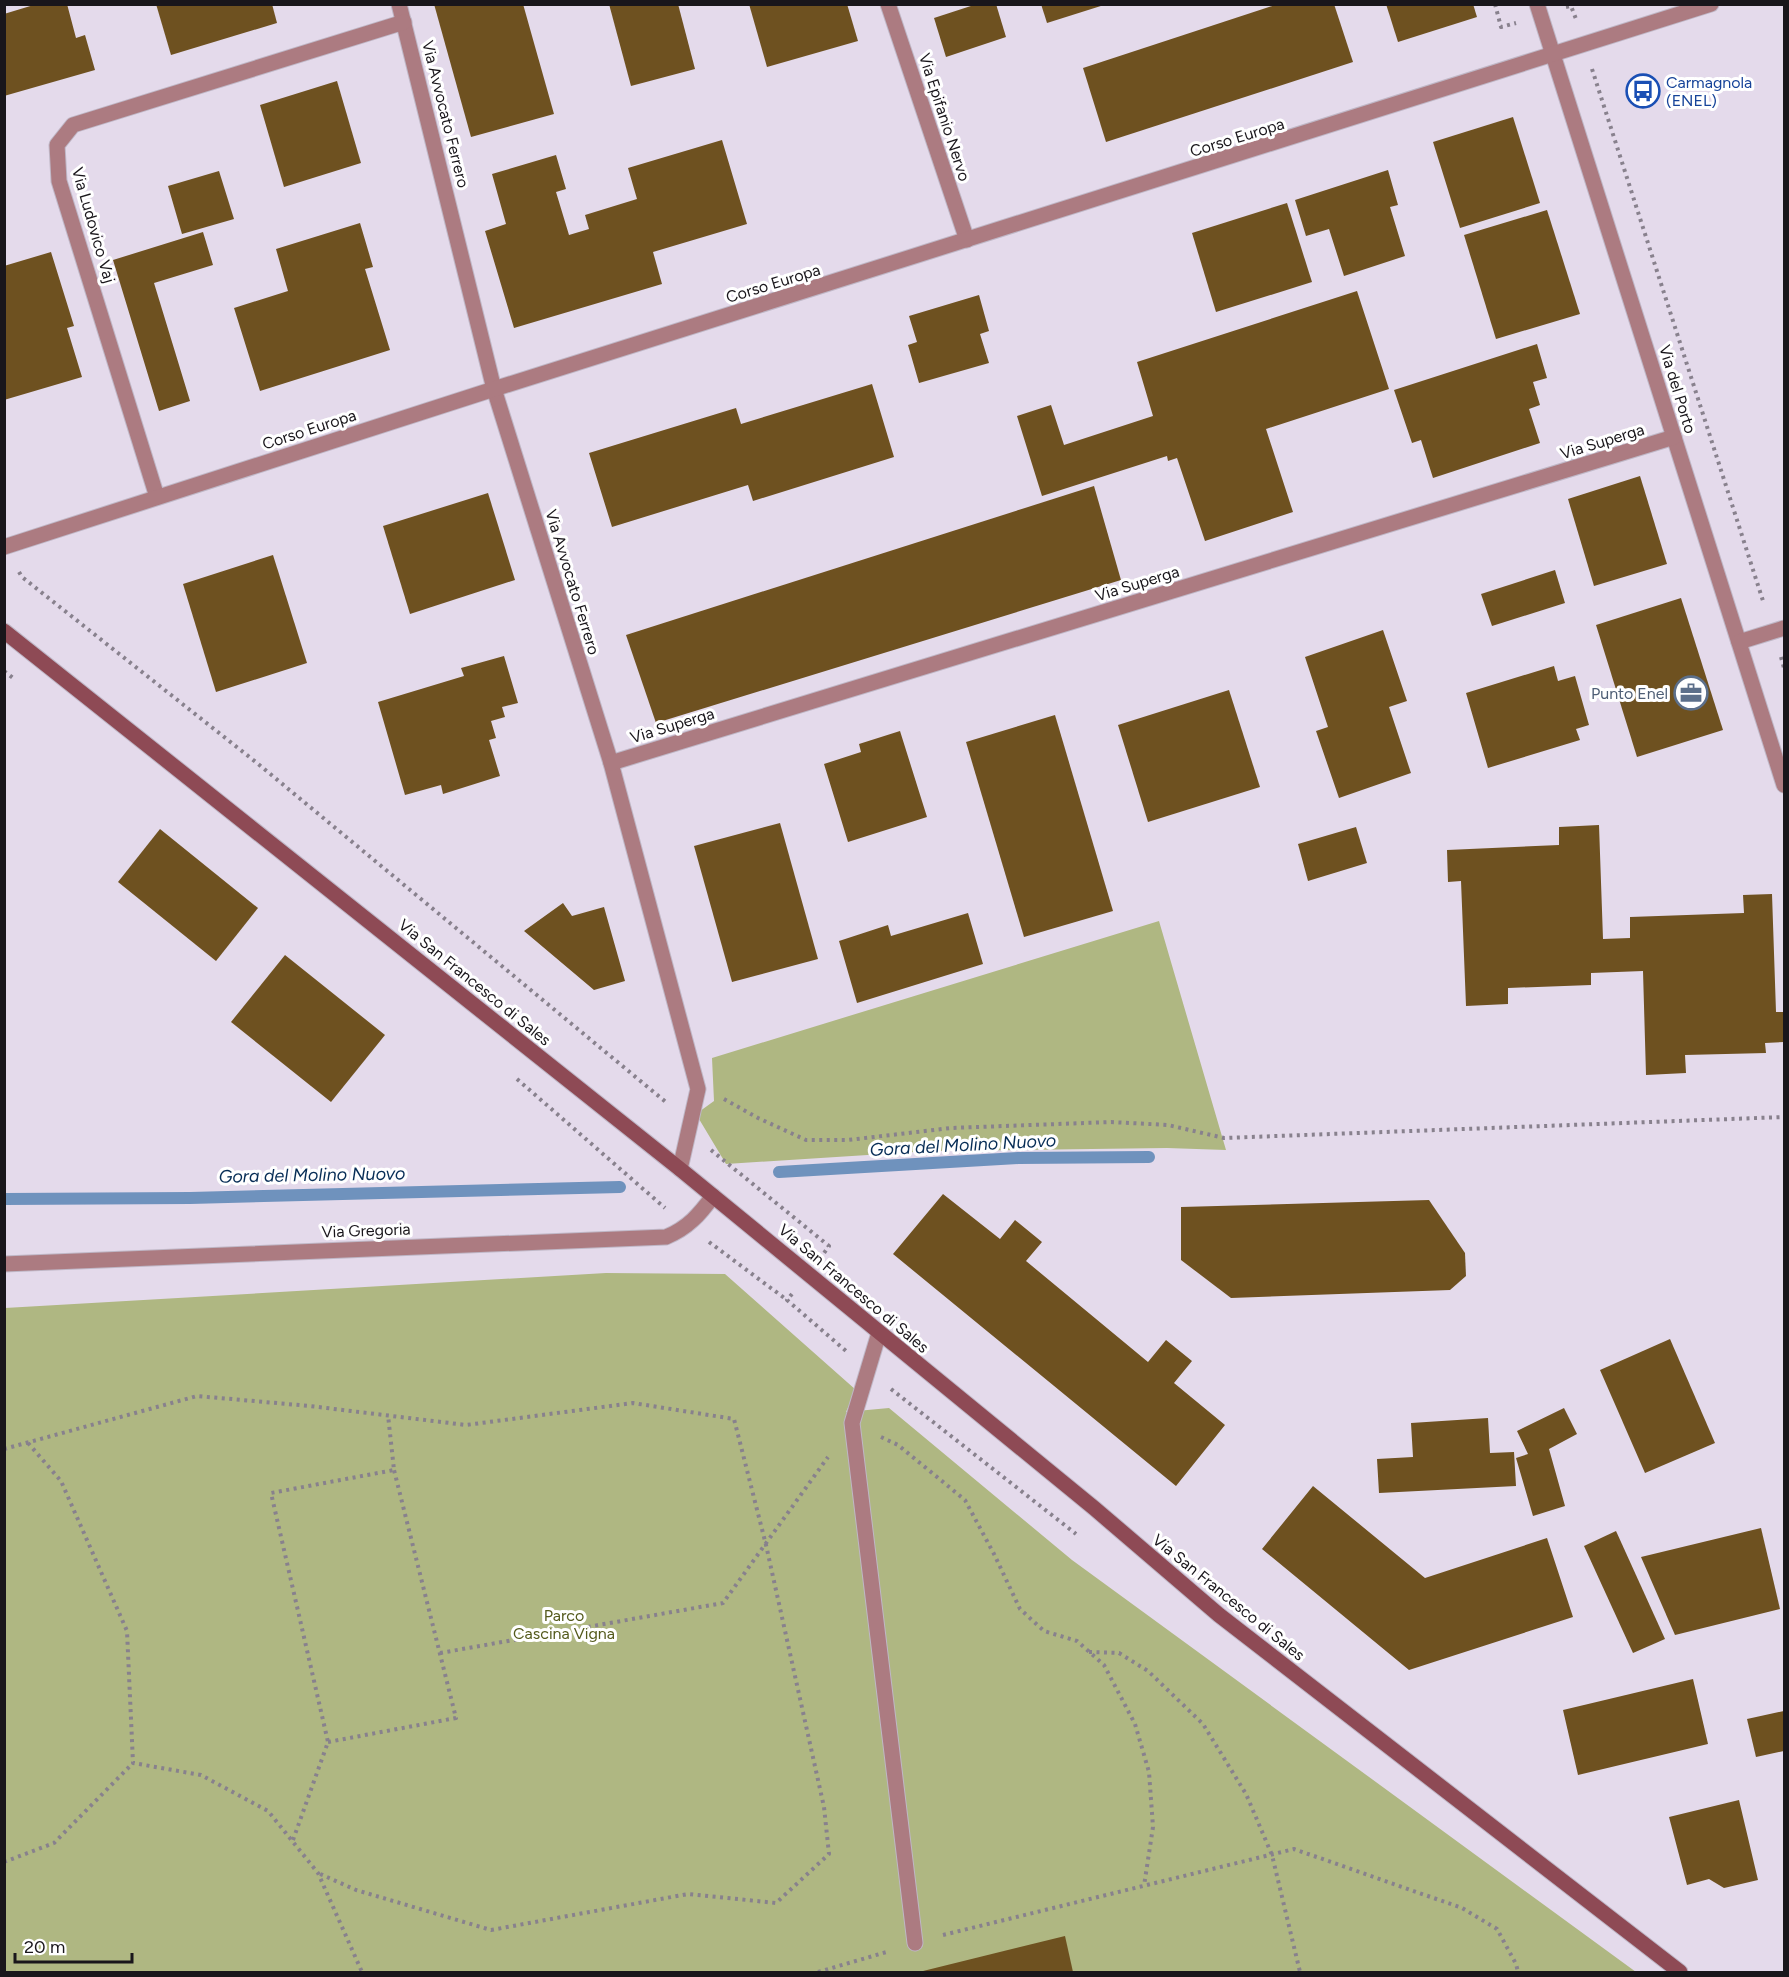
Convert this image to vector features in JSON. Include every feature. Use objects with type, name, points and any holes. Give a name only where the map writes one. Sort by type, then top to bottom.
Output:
[{"type":"main road","name":"Via San Francesco di Sales","points":[[4,631],[680,1169],[1094,1508],[1219,1615],[1680,1972]]},
{"type":"street","name":"Via Avvocato Ferrero","points":[[399,4],[494,389],[611,763],[698,1089],[680,1169]]},
{"type":"street","name":"Via Epifanio Nervo","points":[[888,4],[967,240]]},
{"type":"street","name":"Via del Porto","points":[[1537,4],[1785,785]]},
{"type":"street","name":"Corso Europa","points":[[4,546],[1712,4]]},
{"type":"street","name":"Via Ludovico Vaj","points":[[157,497],[59,181],[57,145],[73,125],[404,22]]},
{"type":"street","name":"Via Superga","points":[[611,763],[1674,437]]},
{"type":"street","points":[[1739,642],[1785,628]]},
{"type":"street","name":"Via Gregoria","points":[[4,1264],[666,1237],[678,1232],[698,1217],[713,1196]]},
{"type":"street","points":[[879,1333],[852,1424],[915,1943]]},
{"type":"path","points":[[4,671],[22,685]]},
{"type":"path","points":[[512,1075],[687,1225],[787,1300]]},
{"type":"path","points":[[698,1089],[725,1099],[758,1118],[806,1140],[848,1140],[951,1128],[1111,1122],[1168,1125],[1224,1138],[1785,1117]]},
{"type":"path","points":[[4,1449],[197,1396],[310,1406],[466,1425],[633,1403],[734,1419],[766,1545],[824,1807],[829,1854],[776,1903],[688,1894],[491,1930],[356,1890],[318,1872]]},
{"type":"path","points":[[328,1742],[456,1718],[394,1470],[388,1415]]},
{"type":"path","points":[[440,1653],[723,1603],[852,1424],[898,1445],[965,1500],[1020,1609],[1044,1631],[1077,1641],[1104,1665],[1135,1724],[1149,1772],[1153,1827],[1144,1886]]},
{"type":"path","points":[[4,1862],[54,1844],[133,1763],[127,1631],[61,1481],[28,1443]]},
{"type":"path","points":[[293,1841],[328,1742],[271,1493],[394,1470]]},
{"type":"path","points":[[1089,1652],[1119,1653],[1148,1671],[1203,1724],[1246,1794],[1272,1855],[1300,1972]]},
{"type":"path","points":[[133,1763],[201,1775],[268,1811],[318,1872],[362,1972]]},
{"type":"path","points":[[818,1972],[915,1943],[1294,1849],[1462,1908],[1497,1929],[1518,1972]]},
{"type":"green space","points":[[1159,921],[1226,1150],[1167,1148],[930,1151],[726,1164],[696,1114],[714,1101],[712,1058]]},
{"type":"green space","name":"Parco Cascina Vigna","points":[[606,1273],[725,1274],[856,1390],[846,1412],[889,1408],[1072,1560],[1636,1972],[5,1972],[5,1308]]},
{"type":"building","points":[[37,4],[67,4],[76,38],[85,35],[95,70],[4,96],[4,14]]},
{"type":"building","points":[[156,4],[272,4],[277,23],[171,55]]},
{"type":"building","points":[[434,4],[523,4],[554,114],[471,137]]},
{"type":"building","points":[[609,4],[678,4],[695,69],[631,86]]},
{"type":"building","points":[[749,4],[847,4],[858,41],[767,67]]},
{"type":"building","points":[[977,4],[996,4],[1006,37],[946,57],[934,18]]},
{"type":"building","points":[[1041,4],[1104,4],[1104,5],[1047,23]]},
{"type":"building","points":[[1278,4],[1334,4],[1353,62],[1106,142],[1083,68]]},
{"type":"building","points":[[1386,4],[1473,4],[1477,17],[1398,42]]},
{"type":"building","points":[[337,81],[361,163],[284,187],[260,105]]},
{"type":"building","points":[[1513,117],[1540,203],[1460,228],[1433,142]]},
{"type":"building","points":[[722,140],[747,224],[653,252],[662,284],[514,328],[485,231],[506,224],[492,174],[556,155],[566,189],[556,192],[569,235],[589,229],[585,215],[637,199],[628,168]]},
{"type":"building","points":[[1388,170],[1398,205],[1390,207],[1405,256],[1344,276],[1329,229],[1306,236],[1295,200]]},
{"type":"building","points":[[219,171],[234,219],[182,234],[168,186]]},
{"type":"building","points":[[1287,203],[1312,282],[1216,312],[1192,233]]},
{"type":"building","points":[[1547,210],[1580,314],[1496,339],[1464,235]]},
{"type":"building","points":[[360,223],[373,267],[365,269],[390,350],[260,391],[234,308],[288,291],[276,249]]},
{"type":"building","points":[[203,232],[213,265],[154,283],[190,401],[159,411],[113,260]]},
{"type":"building","points":[[51,252],[74,326],[67,328],[82,377],[4,400],[4,266]]},
{"type":"building","points":[[1357,291],[1389,389],[1266,429],[1293,512],[1205,541],[1177,458],[1168,461],[1167,456],[1042,496],[1017,416],[1051,405],[1064,445],[1153,416],[1137,362]]},
{"type":"building","points":[[979,295],[989,331],[980,334],[989,363],[919,383],[908,345],[917,342],[909,316]]},
{"type":"building","points":[[1537,344],[1547,378],[1533,382],[1540,405],[1529,409],[1540,443],[1433,478],[1421,440],[1412,443],[1394,390]]},
{"type":"building","points":[[872,384],[894,457],[753,501],[748,485],[612,527],[589,453],[736,408],[741,424]]},
{"type":"building","points":[[1640,476],[1667,564],[1594,586],[1568,499]]},
{"type":"building","points":[[1094,486],[1121,580],[656,723],[626,635]]},
{"type":"building","points":[[488,493],[515,580],[410,614],[383,526]]},
{"type":"building","points":[[273,555],[307,663],[216,692],[183,584]]},
{"type":"building","points":[[1555,570],[1565,603],[1492,626],[1481,594]]},
{"type":"building","points":[[1681,598],[1723,730],[1637,757],[1596,625]]},
{"type":"building","points":[[1383,630],[1407,701],[1389,707],[1411,773],[1339,798],[1316,731],[1328,727],[1305,657]]},
{"type":"building","points":[[504,656],[518,703],[502,707],[505,717],[491,721],[496,738],[489,740],[500,776],[443,794],[441,785],[405,795],[378,702],[464,676],[461,668]]},
{"type":"building","points":[[1554,666],[1558,681],[1575,676],[1589,725],[1576,729],[1580,740],[1488,768],[1466,693]]},
{"type":"building","points":[[1229,690],[1260,787],[1148,822],[1118,725]]},
{"type":"building","points":[[1055,715],[1113,911],[1024,937],[966,742]]},
{"type":"building","points":[[900,731],[927,817],[848,842],[824,764],[861,752],[859,744]]},
{"type":"building","points":[[780,823],[818,959],[732,982],[694,846]]},
{"type":"building","points":[[1599,825],[1603,939],[1630,938],[1630,917],[1744,913],[1743,895],[1772,894],[1776,1012],[1784,1012],[1784,1042],[1765,1043],[1766,1053],[1685,1055],[1686,1073],[1646,1075],[1643,971],[1591,973],[1591,985],[1508,988],[1508,1004],[1466,1006],[1461,881],[1448,882],[1447,850],[1559,845],[1559,827]]},
{"type":"building","points":[[1356,827],[1367,863],[1308,881],[1298,844]]},
{"type":"building","points":[[160,829],[258,908],[216,961],[118,882]]},
{"type":"building","points":[[563,903],[572,916],[604,907],[625,981],[594,990],[524,931]]},
{"type":"building","points":[[968,913],[983,964],[857,1003],[839,941],[888,925],[891,936]]},
{"type":"building","points":[[285,955],[385,1035],[331,1102],[231,1022]]},
{"type":"building","points":[[943,1194],[1000,1239],[1015,1220],[1042,1242],[1026,1261],[1148,1362],[1166,1340],[1192,1361],[1174,1383],[1225,1425],[1176,1486],[893,1254]]},
{"type":"building","points":[[1429,1200],[1465,1253],[1466,1276],[1450,1290],[1231,1298],[1181,1260],[1181,1207]]},
{"type":"building","points":[[1670,1339],[1715,1443],[1645,1473],[1600,1370]]},
{"type":"building","points":[[1564,1408],[1577,1434],[1549,1449],[1565,1506],[1533,1516],[1516,1458],[1528,1454],[1517,1431]]},
{"type":"building","points":[[1488,1418],[1490,1453],[1514,1452],[1516,1486],[1379,1493],[1377,1459],[1413,1457],[1411,1423]]},
{"type":"building","points":[[1313,1486],[1425,1578],[1547,1538],[1573,1617],[1409,1670],[1262,1549]]},
{"type":"building","points":[[1761,1528],[1780,1609],[1675,1635],[1641,1557]]},
{"type":"building","points":[[1616,1531],[1665,1639],[1633,1653],[1584,1546]]},
{"type":"building","points":[[1693,1679],[1708,1744],[1578,1775],[1563,1710]]},
{"type":"building","points":[[1784,1711],[1784,1751],[1756,1757],[1747,1719]]},
{"type":"building","points":[[1739,1800],[1758,1880],[1724,1888],[1709,1879],[1687,1885],[1669,1817]]},
{"type":"building","points":[[1065,1936],[1073,1972],[919,1972]]},
{"type":"waterway","name":"Gora del Molino Nuovo","points":[[779,1172],[1018,1158],[1149,1157]]},
{"type":"waterway","name":"Gora del Molino Nuovo","points":[[4,1199],[190,1198],[620,1187]]},
{"type":"place","name":"Carmagnola (ENEL)","points":[[1643,91]]},
{"type":"place","name":"Punto Enel","points":[[1691,693]]}]
